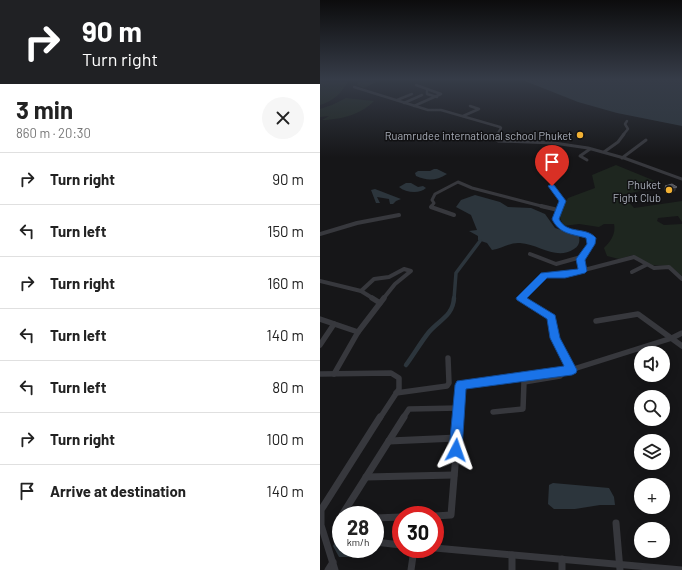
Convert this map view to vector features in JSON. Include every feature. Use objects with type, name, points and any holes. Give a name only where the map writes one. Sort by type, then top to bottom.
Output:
[{"type":"street","points":[[414,106],[428,110],[441,110],[500,127],[501,128],[495,138],[498,141],[564,144],[590,148],[682,179]]},
{"type":"street","points":[[463,116],[478,109],[470,106]]},
{"type":"street","points":[[604,152],[621,138],[628,129],[625,124],[627,121]]},
{"type":"street","points":[[622,158],[646,140]]},
{"type":"street","points":[[586,160],[580,156],[590,148]]},
{"type":"street","points":[[454,215],[431,207],[434,203],[432,200],[435,194],[458,182],[472,188],[558,210]]},
{"type":"street","points":[[530,254],[556,264],[581,257],[590,248],[592,238],[562,229],[556,219],[562,201],[552,186]]},
{"type":"street","points":[[320,234],[357,223],[399,215]]},
{"type":"street","points":[[581,257],[582,271]]},
{"type":"street","points":[[572,370],[555,338],[552,317],[521,298],[544,276],[565,275],[634,257],[657,270],[669,267],[682,279]]},
{"type":"street","points":[[632,272],[646,265]]},
{"type":"street","points":[[334,374],[358,332],[395,284],[411,271],[404,269],[389,277],[374,279],[361,291]]},
{"type":"street","points":[[320,281],[361,291],[380,303]]},
{"type":"street","points":[[596,321],[638,314],[682,346]]},
{"type":"street","points":[[320,319],[358,332]]},
{"type":"street","points":[[320,345],[334,324]]},
{"type":"street","points":[[444,515],[451,515],[461,385],[564,372],[672,338],[682,333]]},
{"type":"street","points":[[396,393],[447,386],[449,383],[448,358]]},
{"type":"street","points":[[492,412],[523,409],[524,382],[560,376],[564,372]]},
{"type":"street","points":[[320,374],[391,373],[399,378],[399,389],[360,447],[321,510],[321,525],[334,566],[328,570]]},
{"type":"street","points":[[347,506],[409,409],[459,408]]},
{"type":"street","points":[[389,441],[457,438]]},
{"type":"street","points":[[366,477],[454,475]]},
{"type":"street","points":[[616,523],[620,567]]},
{"type":"street","points":[[444,549],[562,559],[620,567],[682,570]]},
{"type":"street","points":[[512,555],[512,570]]},
{"type":"street","points":[[411,570],[413,558]]},
{"type":"street","points":[[562,559],[562,570]]},
{"type":"shaded area","points":[[330,106],[369,106],[357,113],[336,119],[322,120],[329,116],[320,117],[320,109]]},
{"type":"shaded area","points":[[591,106],[682,106],[682,126],[617,113]]},
{"type":"shaded area","points":[[616,165],[655,181],[643,186],[640,191],[622,195],[634,208],[682,201],[682,222],[678,216],[658,218],[657,221],[664,225],[682,224],[682,276],[670,266],[649,265],[633,255],[619,259],[607,256],[604,248],[612,237],[614,224],[604,224],[599,227],[579,224],[563,226],[559,214],[568,198],[595,188],[592,175]]},
{"type":"shaded area","points":[[434,169],[447,174],[435,179],[424,179],[416,176],[415,173],[418,171],[430,171]]},
{"type":"shaded area","points":[[406,183],[411,183],[418,187],[423,186],[426,188],[413,192],[405,191],[399,187]]},
{"type":"shaded area","points":[[375,189],[401,199],[393,204],[390,204],[389,199],[377,197],[380,203],[376,203],[371,190]]},
{"type":"shaded area","points":[[475,195],[500,202],[508,207],[531,208],[545,214],[555,228],[579,236],[578,245],[574,249],[561,253],[554,253],[520,243],[492,250],[487,243],[478,240],[478,236],[469,231],[477,230],[471,215],[456,207],[461,200]]},
{"type":"shaded area","points":[[553,483],[609,488],[614,497],[615,505],[600,505],[575,509],[554,509],[548,504],[549,485]]},
{"type":"building","points":[[672,184],[677,187],[669,189],[665,186]]},
{"type":"waterway","points":[[454,299],[456,273],[480,241]]},
{"type":"waterway","points":[[406,365],[429,332],[448,314],[454,298]]},
{"type":"place","name":"Ruamrudee international school Phuket","points":[[580,135]]},
{"type":"place","name":"Phuket Fight Club","points":[[669,190]]},
{"type":"route","points":[[456,450],[461,385],[572,370],[555,338],[552,317],[521,298],[544,276],[565,275],[582,271],[580,259],[590,248],[592,238],[563,229],[557,222],[556,219],[558,209],[562,199],[552,186]]}]
